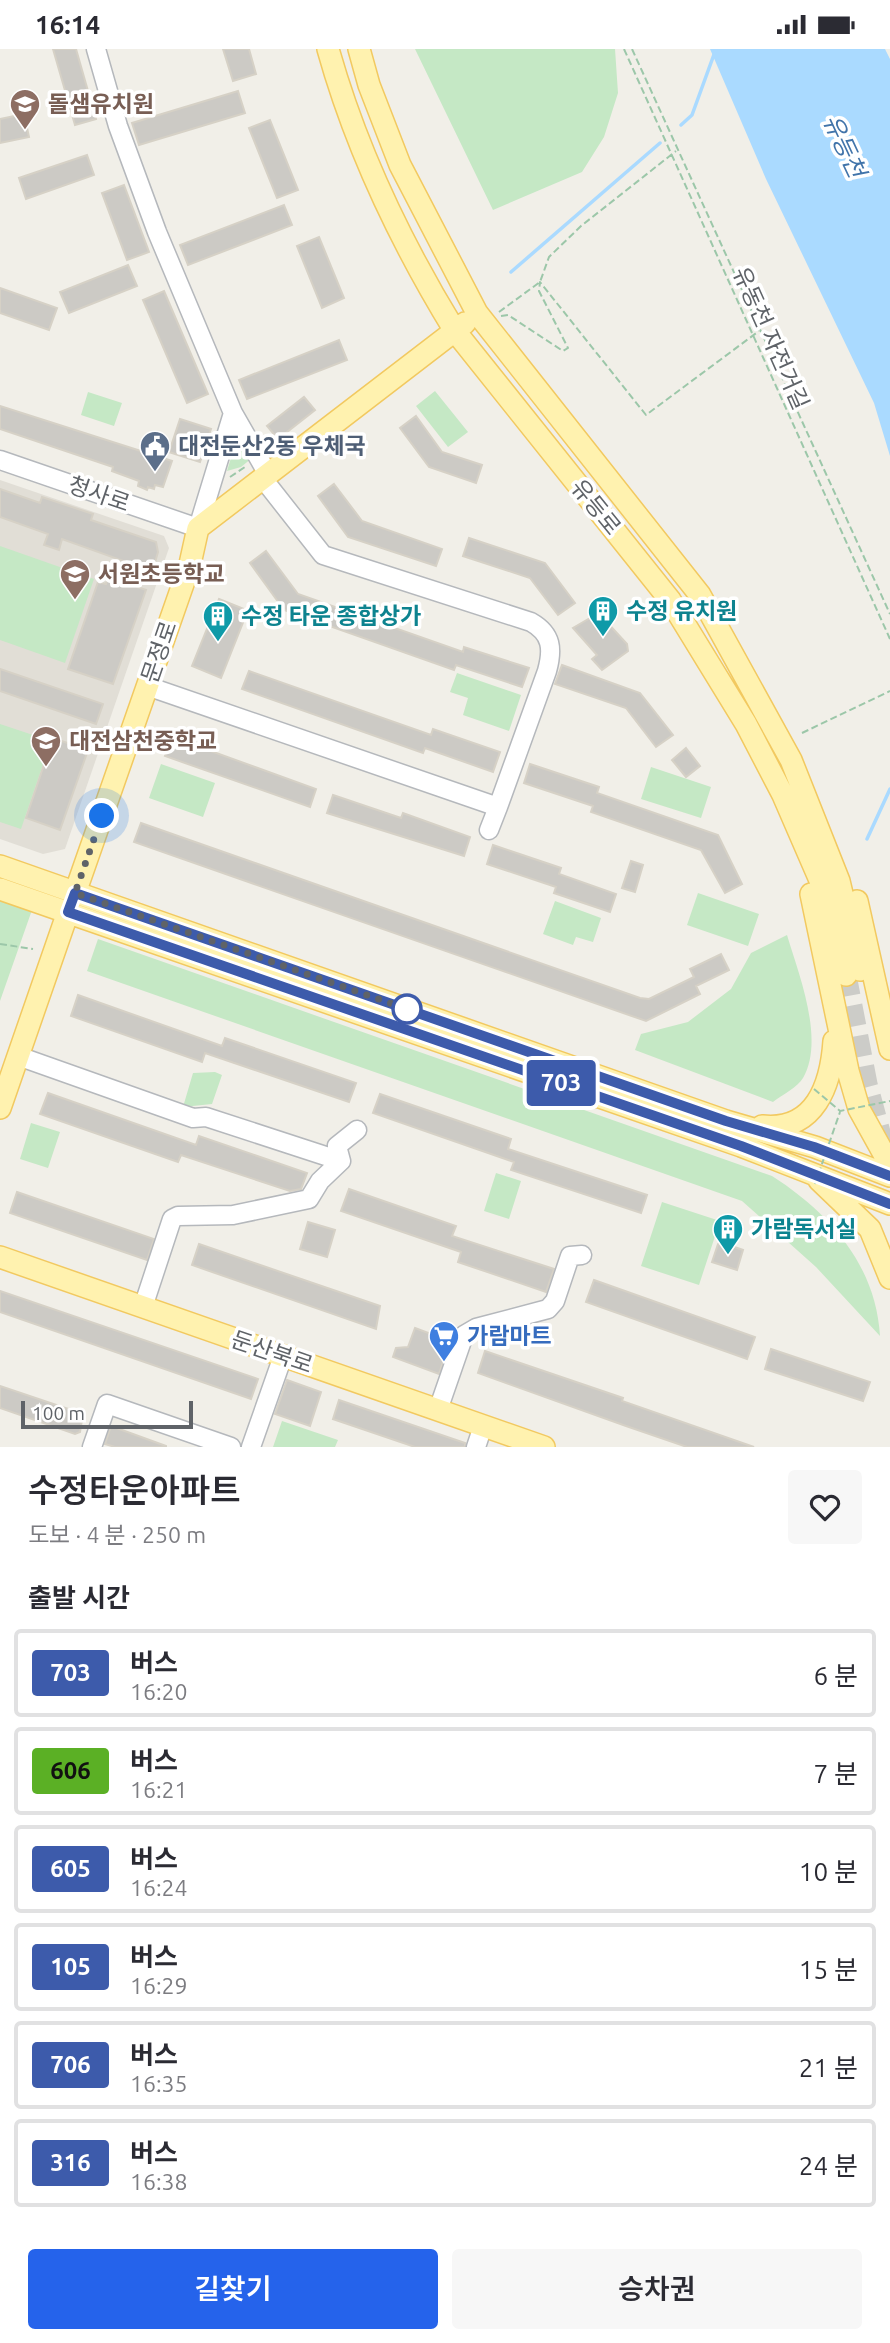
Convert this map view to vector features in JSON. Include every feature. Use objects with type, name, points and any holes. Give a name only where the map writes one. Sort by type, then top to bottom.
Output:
[{"type":"main road","name":"유등로","points":[[328,49],[340,92],[374,179],[433,295],[456,331],[670,600],[769,766],[826,894],[853,972],[839,881],[791,760],[700,595],[477,313],[400,165],[369,85],[359,49]]},
{"type":"main road","points":[[198,528],[477,313]]},
{"type":"main road","name":"문정로","points":[[0,1108],[190,564],[198,528]]},
{"type":"main road","points":[[791,760],[806,778],[826,817],[849,873],[865,928],[890,1049]]},
{"type":"main road","points":[[769,766],[771,791],[813,898],[859,1109],[886,1171],[890,1188]]},
{"type":"main road","points":[[0,866],[72,903],[890,1204]]},
{"type":"main road","points":[[0,889],[72,903],[726,1121],[886,1171]]},
{"type":"main road","points":[[726,1121],[786,1127],[804,1117],[816,1103],[832,1069],[834,1000]]},
{"type":"main road","points":[[809,1176],[870,1229],[890,1278]]},
{"type":"main road","name":"둔산북로","points":[[0,1257],[544,1447]]},
{"type":"street","points":[[96,49],[135,176],[233,414],[266,478],[323,555],[531,622],[546,634],[550,641],[550,660],[489,830]]},
{"type":"street","points":[[198,528],[233,414]]},
{"type":"street","name":"청사로","points":[[0,460],[198,528]]},
{"type":"street","points":[[148,686],[498,807]]},
{"type":"street","points":[[18,1056],[193,1118],[206,1117],[341,1161]]},
{"type":"street","points":[[341,1161],[337,1146],[358,1130]]},
{"type":"street","points":[[143,1307],[172,1219],[178,1216],[233,1215],[301,1202],[309,1199],[320,1181],[341,1161]]},
{"type":"street","points":[[438,1410],[464,1335],[476,1328],[548,1309],[555,1301],[570,1256],[582,1255]]},
{"type":"street","points":[[251,1447],[283,1356]]},
{"type":"street","points":[[92,1447],[107,1404],[232,1447]]},
{"type":"street","points":[[476,1447],[483,1426]]},
{"type":"path","name":"유동천 자전거길","points":[[624,49],[890,639]]},
{"type":"path","points":[[632,49],[890,614]]},
{"type":"path","points":[[540,282],[500,314],[508,315],[563,351],[568,348],[539,291],[549,257],[581,226],[670,153],[678,150]]},
{"type":"path","points":[[540,282],[646,415],[760,331]]},
{"type":"path","points":[[226,477],[235,476],[253,461]]},
{"type":"path","points":[[802,733],[890,691]]},
{"type":"path","points":[[0,944],[33,949]]},
{"type":"path","points":[[814,1089],[840,1111]]},
{"type":"path","points":[[840,1111],[890,1101]]},
{"type":"path","points":[[809,1176],[840,1111]]},
{"type":"shaded area","name":"서원초등학교","points":[[0,480],[164,536],[169,548],[65,849],[43,854],[0,839]]},
{"type":"green space","points":[[415,49],[615,49],[618,93],[604,137],[582,172],[493,210]]},
{"type":"green space","points":[[435,391],[468,432],[448,447],[416,406]]},
{"type":"green space","points":[[88,392],[122,403],[114,426],[81,415]]},
{"type":"green space","points":[[239,432],[252,458],[241,467],[227,471]]},
{"type":"green space","points":[[0,546],[94,579],[65,663],[0,640]]},
{"type":"green space","points":[[457,673],[521,695],[509,731],[463,715],[468,698],[450,692]]},
{"type":"green space","points":[[0,724],[51,741],[21,829],[0,822]]},
{"type":"green space","points":[[161,764],[215,783],[203,817],[149,798]]},
{"type":"green space","points":[[651,767],[711,787],[701,818],[641,799]]},
{"type":"green space","points":[[698,893],[759,914],[748,946],[687,925]]},
{"type":"green space","points":[[0,899],[32,910],[0,1001]]},
{"type":"green space","points":[[555,901],[601,918],[593,942],[576,937],[573,945],[543,934]]},
{"type":"green space","points":[[787,935],[808,1007],[811,1027],[809,1063],[803,1078],[794,1088],[773,1102],[635,1050],[641,1034],[688,1022],[731,989],[751,953]]},
{"type":"green space","points":[[98,939],[772,1176],[813,1207],[831,1224],[846,1244],[870,1287],[880,1336],[816,1267],[742,1201],[87,971]]},
{"type":"green space","points":[[215,1072],[222,1075],[212,1104],[183,1107],[193,1073]]},
{"type":"green space","points":[[31,1123],[60,1132],[48,1168],[20,1159]]},
{"type":"green space","points":[[496,1173],[521,1181],[509,1219],[484,1211]]},
{"type":"green space","points":[[662,1202],[720,1221],[699,1285],[641,1266]]},
{"type":"green space","points":[[282,1421],[338,1440],[335,1447],[273,1447]]},
{"type":"water","name":"유등천","points":[[710,49],[885,49],[890,59],[890,456],[874,403],[766,179]]},
{"type":"building","points":[[53,49],[76,49],[96,119],[75,125]]},
{"type":"building","points":[[223,49],[249,49],[256,74],[233,81]]},
{"type":"building","points":[[238,91],[245,113],[139,145],[132,123]]},
{"type":"building","points":[[24,114],[29,137],[0,143],[0,119]]},
{"type":"building","points":[[270,120],[298,190],[277,198],[249,128]]},
{"type":"building","points":[[87,155],[94,175],[26,199],[19,178]]},
{"type":"building","points":[[124,185],[149,252],[127,260],[102,193]]},
{"type":"building","points":[[284,205],[292,225],[188,265],[180,245]]},
{"type":"building","points":[[319,237],[344,298],[322,308],[297,246]]},
{"type":"building","points":[[128,265],[137,286],[69,313],[60,292]]},
{"type":"building","points":[[0,288],[57,308],[49,330],[0,313]]},
{"type":"building","points":[[164,291],[208,394],[187,403],[143,300]]},
{"type":"building","points":[[339,340],[347,360],[247,399],[239,380]]},
{"type":"building","points":[[304,397],[315,410],[278,439],[267,426]]},
{"type":"building","points":[[0,406],[172,461],[163,487],[155,485],[154,489],[148,487],[147,490],[138,486],[139,481],[112,471],[113,467],[0,429]]},
{"type":"building","points":[[416,416],[442,452],[482,465],[476,483],[429,467],[400,428]]},
{"type":"building","points":[[180,419],[211,429],[200,462],[169,452]]},
{"type":"building","points":[[334,484],[362,521],[442,549],[436,566],[348,537],[318,496]]},
{"type":"building","points":[[0,489],[40,503],[42,497],[93,514],[91,520],[156,542],[158,552],[154,566],[146,563],[137,587],[146,590],[113,684],[68,669],[98,582],[106,584],[108,578],[125,584],[132,564],[62,539],[59,550],[44,545],[48,534],[0,517]]},
{"type":"building","points":[[469,538],[545,563],[575,603],[558,615],[530,578],[463,556]]},
{"type":"building","points":[[266,551],[298,594],[463,652],[464,647],[529,668],[522,687],[456,665],[454,670],[284,610],[250,563]]},
{"type":"building","name":"수정 타운 종합상가","points":[[219,599],[244,609],[240,618],[244,620],[221,678],[192,666]]},
{"type":"building","name":"수정 유치원","points":[[602,611],[603,618],[627,644],[628,651],[602,670],[592,659],[597,655],[573,628]]},
{"type":"building","points":[[562,665],[640,693],[673,735],[656,747],[626,708],[555,684]]},
{"type":"building","points":[[0,669],[103,704],[96,724],[0,691]]},
{"type":"building","points":[[249,671],[431,735],[433,729],[500,752],[493,772],[425,748],[423,753],[242,689]]},
{"type":"building","points":[[172,737],[316,789],[310,807],[165,756]]},
{"type":"building","points":[[53,738],[88,750],[60,830],[26,818]]},
{"type":"building","points":[[686,748],[700,766],[686,777],[672,760]]},
{"type":"building","points":[[530,764],[599,787],[597,793],[718,835],[742,884],[725,893],[701,850],[591,812],[593,806],[524,783]]},
{"type":"building","points":[[333,795],[401,818],[403,813],[470,837],[464,856],[327,813]]},
{"type":"building","points":[[141,823],[640,998],[649,999],[694,977],[690,969],[721,954],[729,970],[696,986],[700,994],[646,1021],[134,842]]},
{"type":"building","points":[[493,845],[561,868],[559,874],[616,894],[610,912],[554,893],[556,887],[487,864]]},
{"type":"building","points":[[631,861],[643,865],[635,892],[622,888]]},
{"type":"building","points":[[78,995],[222,1046],[225,1038],[356,1083],[349,1102],[205,1053],[202,1062],[71,1016]]},
{"type":"building","points":[[48,1093],[196,1145],[199,1136],[307,1173],[301,1189],[290,1191],[181,1155],[178,1162],[40,1114]]},
{"type":"building","points":[[380,1094],[511,1139],[508,1149],[647,1195],[641,1213],[511,1170],[514,1162],[373,1113]]},
{"type":"building","points":[[349,1189],[456,1226],[452,1236],[554,1269],[546,1292],[458,1262],[461,1252],[341,1211]]},
{"type":"building","points":[[17,1192],[154,1239],[147,1260],[10,1213]]},
{"type":"building","points":[[308,1222],[335,1230],[327,1257],[300,1249]]},
{"type":"building","name":"가람독서실","points":[[723,1243],[743,1250],[737,1270],[712,1262],[718,1244]]},
{"type":"building","points":[[199,1244],[380,1306],[376,1329],[192,1265]]},
{"type":"building","points":[[594,1280],[755,1337],[747,1359],[586,1302]]},
{"type":"building","points":[[0,1291],[258,1379],[251,1399],[0,1312]]},
{"type":"building","points":[[415,1328],[450,1341],[439,1374],[393,1357],[396,1348],[408,1347]]},
{"type":"building","points":[[771,1349],[870,1382],[863,1401],[765,1369]]},
{"type":"building","points":[[485,1351],[623,1398],[622,1401],[754,1447],[687,1447],[626,1426],[478,1373]]},
{"type":"building","points":[[287,1380],[321,1392],[310,1426],[275,1414]]},
{"type":"building","points":[[0,1386],[83,1414],[80,1432],[75,1434],[0,1408]]},
{"type":"building","points":[[339,1400],[465,1443],[465,1447],[415,1447],[333,1419]]},
{"type":"building","points":[[111,1426],[166,1447],[115,1447],[105,1444]]},
{"type":"waterway","points":[[681,125],[692,115],[716,49]]},
{"type":"waterway","points":[[511,272],[660,143]]},
{"type":"waterway","points":[[867,839],[890,789]]},
{"type":"tunnel","points":[[846,975],[867,1084],[884,1147]]},
{"type":"bus line","name":"703","points":[[890,1176],[814,1147],[726,1121],[75,893],[68,912],[804,1168],[890,1204]]},
{"type":"place","name":"돌샘유치원","points":[[25,131]]},
{"type":"place","name":"대전둔산2동 우체국","points":[[155,473]]},
{"type":"place","name":"서원초등학교","points":[[75,601]]},
{"type":"place","name":"수정 유치원","points":[[603,638]]},
{"type":"place","name":"수정 타운 종합상가","points":[[218,643]]},
{"type":"place","name":"대전삼천중학교","points":[[46,768]]},
{"type":"place","name":"가람독서실","points":[[728,1256]]},
{"type":"place","name":"가람마트","points":[[444,1363]]},
{"type":"route","points":[[102,816],[75,893],[407,1009]]}]
